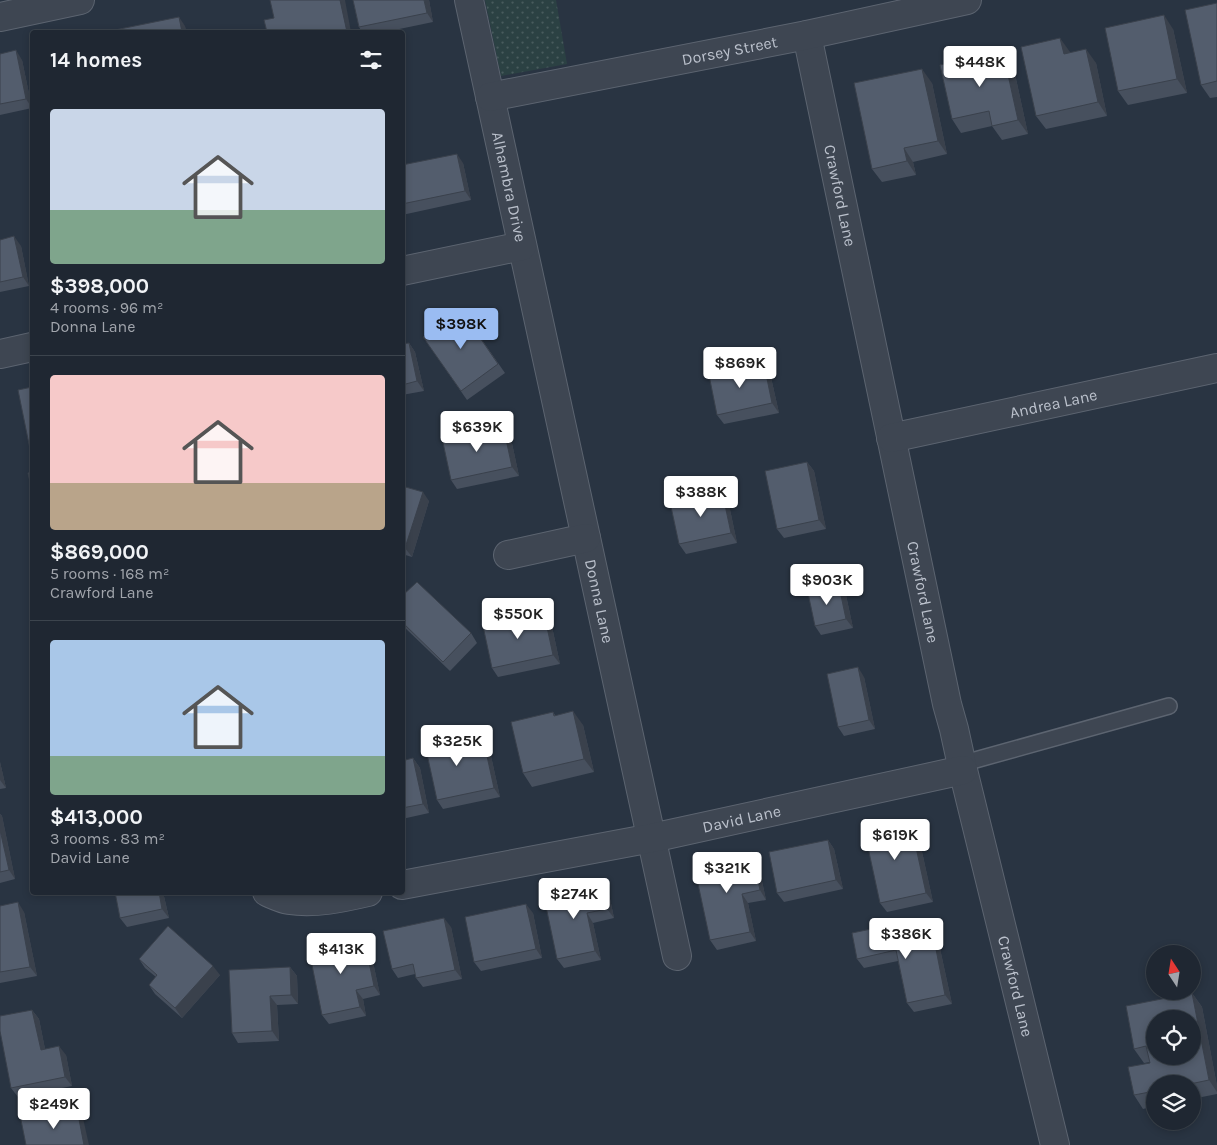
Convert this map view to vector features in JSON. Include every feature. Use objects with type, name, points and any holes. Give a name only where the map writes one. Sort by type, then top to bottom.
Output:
[{"type":"street","points":[[0,18],[80,0]]},
{"type":"street","points":[[468,0],[490,97]]},
{"type":"street","name":"Dorsey Street","points":[[490,97],[806,35],[967,0]]},
{"type":"street","name":"Crawford Lane","points":[[806,35],[946,704],[954,728],[1055,1145]]},
{"type":"street","name":"Alhambra Drive","points":[[405,270],[522,246],[490,97]]},
{"type":"street","name":"Donna Lane","points":[[522,246],[677,956]]},
{"type":"street","points":[[0,354],[30,347]]},
{"type":"street","name":"Andrea Lane","points":[[891,438],[1217,368]]},
{"type":"street","points":[[508,554],[586,538]]},
{"type":"street","name":"David Lane","points":[[405,883],[652,838],[962,767]]},
{"type":"street","points":[[275,895],[288,900],[314,901],[356,895]]},
{"type":"lane","points":[[962,767],[1169,706]]},
{"type":"green space","points":[[485,0],[556,0],[567,64],[501,76]]},
{"type":"building","points":[[270,0],[340,0],[347,30],[266,30],[264,20],[274,18]]},
{"type":"building","points":[[353,0],[424,0],[427,13],[359,27]]},
{"type":"building","points":[[1217,3],[1217,81],[1201,85],[1185,10]]},
{"type":"building","points":[[1164,15],[1177,79],[1118,91],[1105,28]]},
{"type":"building","points":[[179,17],[182,30],[115,30]]},
{"type":"building","points":[[1060,38],[1064,54],[1086,49],[1098,102],[1036,116],[1021,47]]},
{"type":"building","points":[[16,50],[26,99],[0,104],[0,54]]},
{"type":"building","points":[[1003,52],[1018,120],[992,126],[989,111],[952,119],[940,65]]},
{"type":"building","points":[[922,69],[938,141],[904,148],[907,161],[872,169],[854,83]]},
{"type":"building","points":[[457,154],[465,191],[405,203],[405,164]]},
{"type":"building","points":[[14,236],[23,277],[0,282],[0,240]]},
{"type":"building","points":[[461,310],[498,364],[461,391],[423,337]]},
{"type":"building","points":[[409,343],[417,381],[405,384],[405,344]]},
{"type":"building","points":[[764,364],[772,403],[717,415],[709,375]]},
{"type":"building","points":[[30,387],[30,449],[18,390]]},
{"type":"building","points":[[503,425],[512,467],[451,480],[442,438]]},
{"type":"building","points":[[807,462],[819,520],[777,529],[765,471]]},
{"type":"building","points":[[405,487],[423,492],[405,548]]},
{"type":"building","points":[[722,491],[731,533],[679,544],[670,502]]},
{"type":"building","points":[[417,582],[471,633],[443,662],[405,625],[405,593]]},
{"type":"building","points":[[839,586],[846,619],[815,626],[808,593]]},
{"type":"building","points":[[544,613],[553,655],[492,668],[483,626]]},
{"type":"building","points":[[858,667],[869,720],[838,727],[827,674]]},
{"type":"building","points":[[573,711],[584,759],[523,773],[511,722],[553,712],[554,716]]},
{"type":"building","points":[[460,733],[464,751],[485,747],[494,788],[437,800],[424,740]]},
{"type":"building","points":[[413,758],[423,804],[405,807],[405,760]]},
{"type":"building","points":[[910,820],[926,893],[880,903],[864,829]]},
{"type":"building","points":[[0,830],[9,870],[0,872]]},
{"type":"building","points":[[828,840],[836,880],[777,893],[769,852]]},
{"type":"building","points":[[752,852],[760,890],[742,894],[750,932],[710,940],[694,865]]},
{"type":"building","points":[[602,885],[607,909],[587,913],[595,951],[557,959],[544,897]]},
{"type":"building","points":[[116,895],[160,895],[162,909],[120,918]]},
{"type":"building","points":[[18,902],[30,967],[0,972],[0,906]]},
{"type":"building","points":[[526,904],[536,949],[474,962],[465,917]]},
{"type":"building","points":[[444,918],[455,970],[416,978],[413,964],[392,969],[383,931]]},
{"type":"building","points":[[895,924],[898,941],[933,934],[945,995],[907,1003],[896,950],[857,959],[852,933]]},
{"type":"building","points":[[168,926],[213,966],[175,1008],[149,985],[157,975],[139,959]]},
{"type":"building","points":[[364,938],[374,986],[356,990],[360,1007],[322,1015],[309,950]]},
{"type":"building","points":[[290,967],[291,995],[270,996],[272,1031],[232,1033],[229,970]]},
{"type":"building","points":[[1156,1000],[1193,1000],[1195,1010],[1146,1010],[1146,1046],[1134,1049],[1126,1006]]},
{"type":"building","points":[[32,1010],[41,1050],[59,1046],[65,1077],[11,1088],[0,1031],[0,1016]]},
{"type":"building","points":[[1201,1039],[1209,1080],[1201,1082],[1201,1075],[1146,1075],[1146,1093],[1134,1095],[1128,1067],[1146,1064],[1201,1065]]},
{"type":"building","points":[[77,1109],[84,1145],[26,1145],[21,1120]]}]
